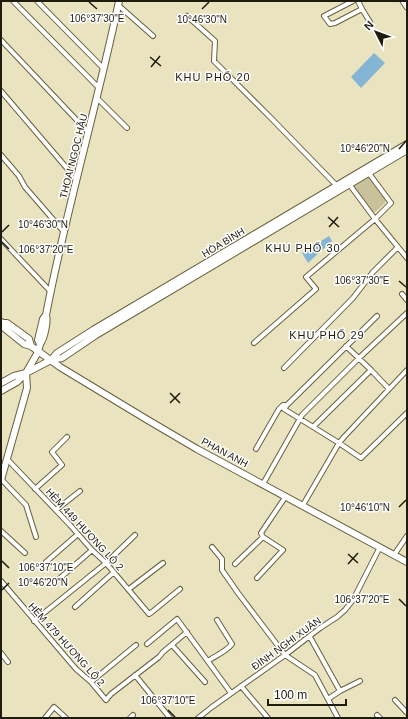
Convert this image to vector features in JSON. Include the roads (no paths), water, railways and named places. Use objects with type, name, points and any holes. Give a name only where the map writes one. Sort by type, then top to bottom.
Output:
[{"type":"main road","name":"THOẠI NGỌC HẦU","points":[[26,374],[38,352],[44,334],[47,319],[46,315],[64,232],[100,88],[119,3]]},
{"type":"main road","name":"HÒA BÌNH","points":[[219,259],[349,184],[407,144]]},
{"type":"main road","name":"HÒA BÌNH","points":[[26,374],[52,360],[62,358],[96,334],[337,186],[407,150]]},
{"type":"main road","name":"PHAN ANH","points":[[2,322],[4,328],[24,344],[31,346],[60,367],[197,449],[407,562]]},
{"type":"main road","points":[[1,383],[14,376],[26,374]]},
{"type":"main road","points":[[1,391],[17,382],[26,374]]},
{"type":"main road","points":[[1,480],[27,388],[26,374]]},
{"type":"street","points":[[13,1],[100,88]]},
{"type":"street","points":[[37,1],[104,70]]},
{"type":"street","points":[[353,1],[324,16],[330,24],[335,23],[362,9]]},
{"type":"street","points":[[358,1],[370,22]]},
{"type":"street","points":[[404,1],[407,7]]},
{"type":"street","points":[[119,3],[153,36]]},
{"type":"street","points":[[187,16],[215,41],[214,61],[337,186]]},
{"type":"street","points":[[1,40],[88,132]]},
{"type":"street","points":[[1,91],[77,180]]},
{"type":"street","points":[[97,98],[127,128]]},
{"type":"street","points":[[1,156],[19,176],[25,187],[64,232]]},
{"type":"street","points":[[254,343],[316,289],[306,276],[375,219],[391,203],[367,171]]},
{"type":"street","points":[[349,184],[407,258]]},
{"type":"street","points":[[1,239],[51,292]]},
{"type":"street","points":[[284,368],[353,298],[373,272],[398,247]]},
{"type":"street","points":[[402,294],[407,300]]},
{"type":"street","points":[[263,484],[300,418],[359,358],[407,313]]},
{"type":"street","points":[[256,449],[281,406],[286,405],[377,316]]},
{"type":"street","points":[[346,346],[389,389]]},
{"type":"street","points":[[314,426],[371,370]]},
{"type":"street","points":[[303,505],[339,443],[407,370]]},
{"type":"street","points":[[286,405],[284,409],[314,426],[361,458],[407,413]]},
{"type":"street","points":[[36,489],[62,465],[52,452],[67,437]]},
{"type":"street","name":"HẺM 449 HƯƠNG LỘ 2","points":[[7,459],[106,563],[149,614],[180,588]]},
{"type":"street","points":[[1,480],[26,505],[36,537]]},
{"type":"street","points":[[56,510],[80,491]]},
{"type":"street","points":[[257,578],[283,550],[263,537],[261,533],[286,496]]},
{"type":"street","points":[[1,531],[26,553]]},
{"type":"street","points":[[46,562],[78,534]]},
{"type":"street","points":[[34,621],[106,563],[135,535]]},
{"type":"street","points":[[394,555],[407,536]]},
{"type":"street","points":[[235,564],[263,537]]},
{"type":"street","points":[[212,547],[222,559],[222,570],[285,655],[315,675],[338,718]]},
{"type":"street","name":"ĐÌNH NGHI XUÂN","points":[[198,718],[337,617],[353,600],[380,547]]},
{"type":"street","points":[[59,579],[92,550]]},
{"type":"street","points":[[129,590],[163,563]]},
{"type":"street","points":[[74,607],[114,572]]},
{"type":"street","name":"HẺM 479 HƯƠNG LỘ 2","points":[[1,581],[76,669],[91,682],[106,700],[111,694],[135,675]]},
{"type":"street","points":[[147,644],[177,619],[188,632],[231,693]]},
{"type":"street","points":[[208,661],[232,645],[217,620]]},
{"type":"street","points":[[170,718],[135,675],[188,632]]},
{"type":"street","points":[[310,637],[340,691]]},
{"type":"street","points":[[172,644],[205,682]]},
{"type":"street","points":[[91,682],[136,645]]},
{"type":"street","points":[[1,653],[8,662]]},
{"type":"street","points":[[328,699],[360,681]]},
{"type":"street","points":[[241,686],[268,718]]},
{"type":"street","points":[[395,700],[407,713]]},
{"type":"street","points":[[45,718],[54,707],[66,718]]},
{"type":"water","points":[[374,53],[385,63],[361,88],[351,77]]},
{"type":"water","points":[[329,236],[332,241],[308,263],[302,253]]},
{"type":"district","name":"KHU PHỐ 20","points":[[213,77]]},
{"type":"district","name":"KHU PHỐ 30","points":[[303,248]]},
{"type":"district","name":"KHU PHỐ 29","points":[[327,335]]}]
